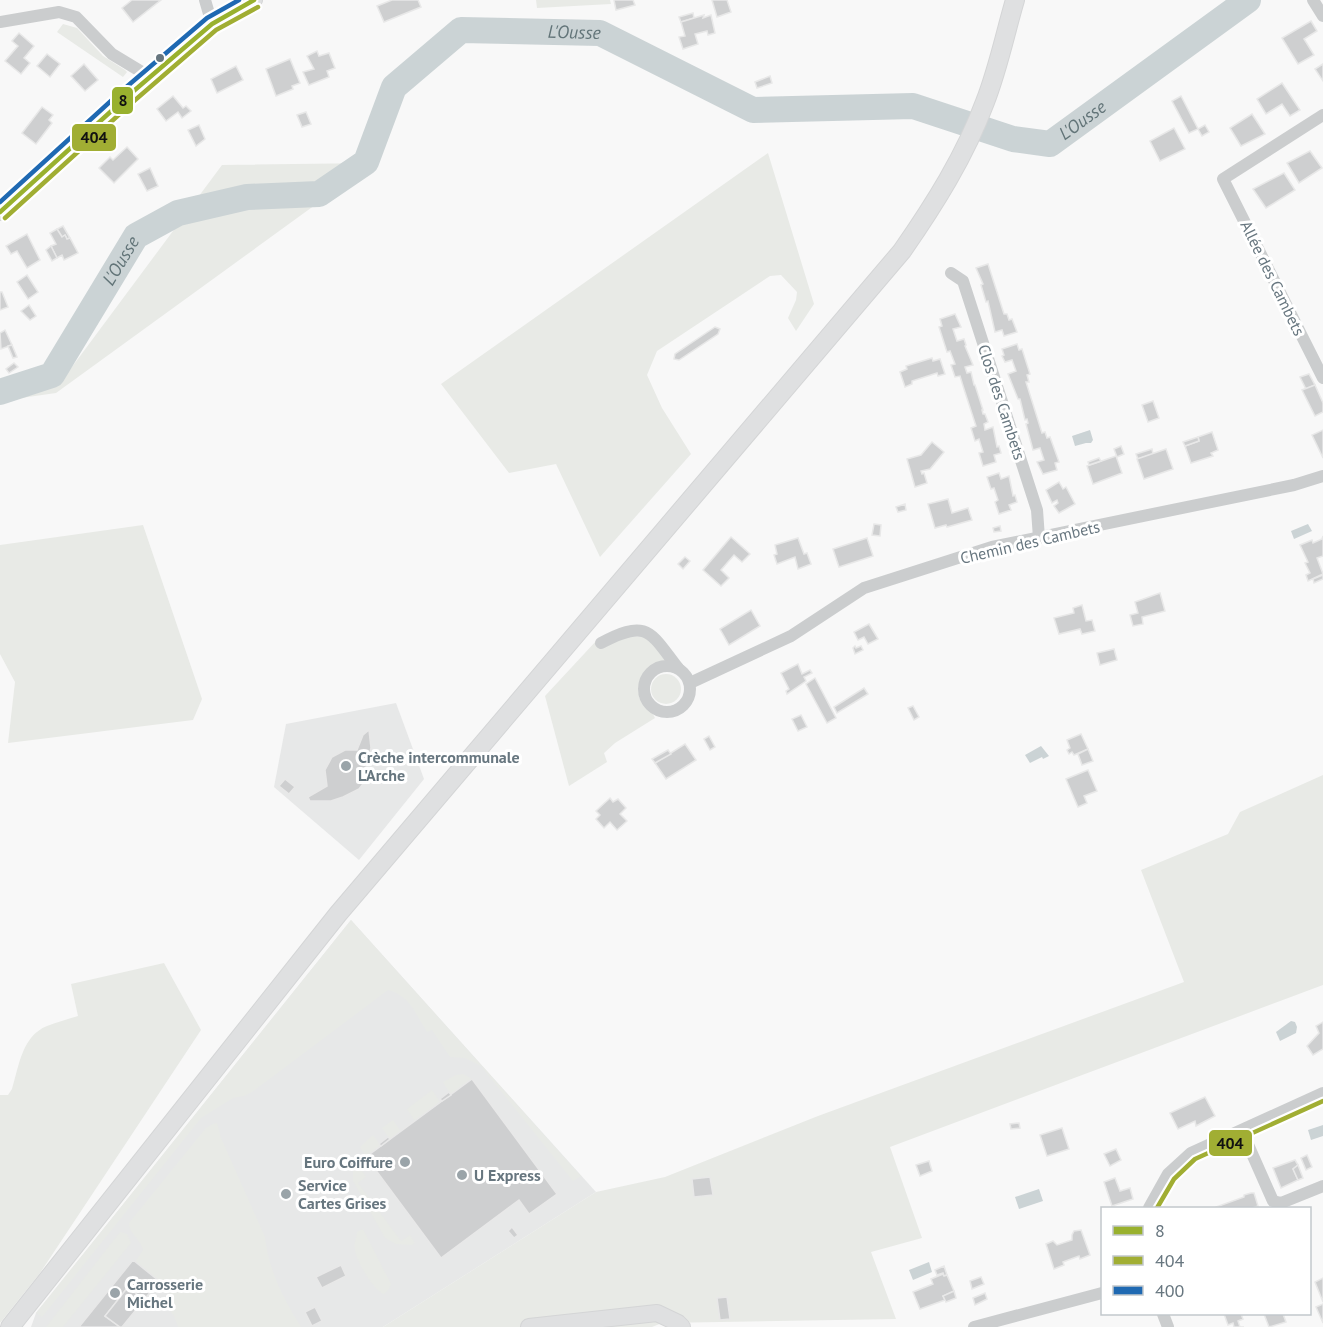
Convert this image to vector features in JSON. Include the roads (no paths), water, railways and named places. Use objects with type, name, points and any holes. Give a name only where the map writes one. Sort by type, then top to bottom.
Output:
[{"type":"main road","points":[[10,1327],[338,914],[902,251],[925,218],[971,136],[986,101],[1015,0]]},
{"type":"street","points":[[205,0],[212,24]]},
{"type":"street","points":[[0,212],[212,24],[254,0]]},
{"type":"street","points":[[1313,0],[1323,16]]},
{"type":"street","points":[[0,22],[59,12],[68,13],[76,17],[111,54],[150,77]]},
{"type":"street","name":"Allée des Cambets","points":[[1323,115],[1223,179],[1323,378]]},
{"type":"street","name":"Clos des Cambets","points":[[951,273],[963,281],[1037,510],[1039,538]]},
{"type":"street","name":"Chemin des Cambets","points":[[690,683],[791,636],[864,588],[992,547],[1294,485],[1323,476]]},
{"type":"street","points":[[601,643],[613,637],[640,630],[651,634],[690,683],[688,698],[678,709],[664,712],[650,704],[645,698],[644,690],[648,675],[662,666],[678,668]]},
{"type":"street","points":[[1150,1207],[1167,1174],[1178,1162],[1204,1146],[1323,1093]]},
{"type":"street","points":[[1242,1131],[1273,1201],[1281,1203],[1323,1186]]},
{"type":"street","points":[[974,1327],[1101,1293]]},
{"type":"street","points":[[529,1327],[657,1313],[680,1325]]},
{"type":"waterway","name":"L'Ousse","points":[[0,392],[52,375],[136,236],[178,213],[247,197],[319,194],[366,162],[394,87],[461,30],[600,33],[753,110],[913,106],[1013,139],[1050,144],[1248,0]]},
{"type":"place","name":"Crèche intercommunale L'Arche","points":[[346,766]]},
{"type":"place","name":"Euro Coiffure","points":[[405,1162]]},
{"type":"place","name":"U Express","points":[[462,1175]]},
{"type":"place","name":"Service Cartes Grises","points":[[286,1194]]},
{"type":"place","name":"Carrosserie Michel","points":[[115,1293]]}]
